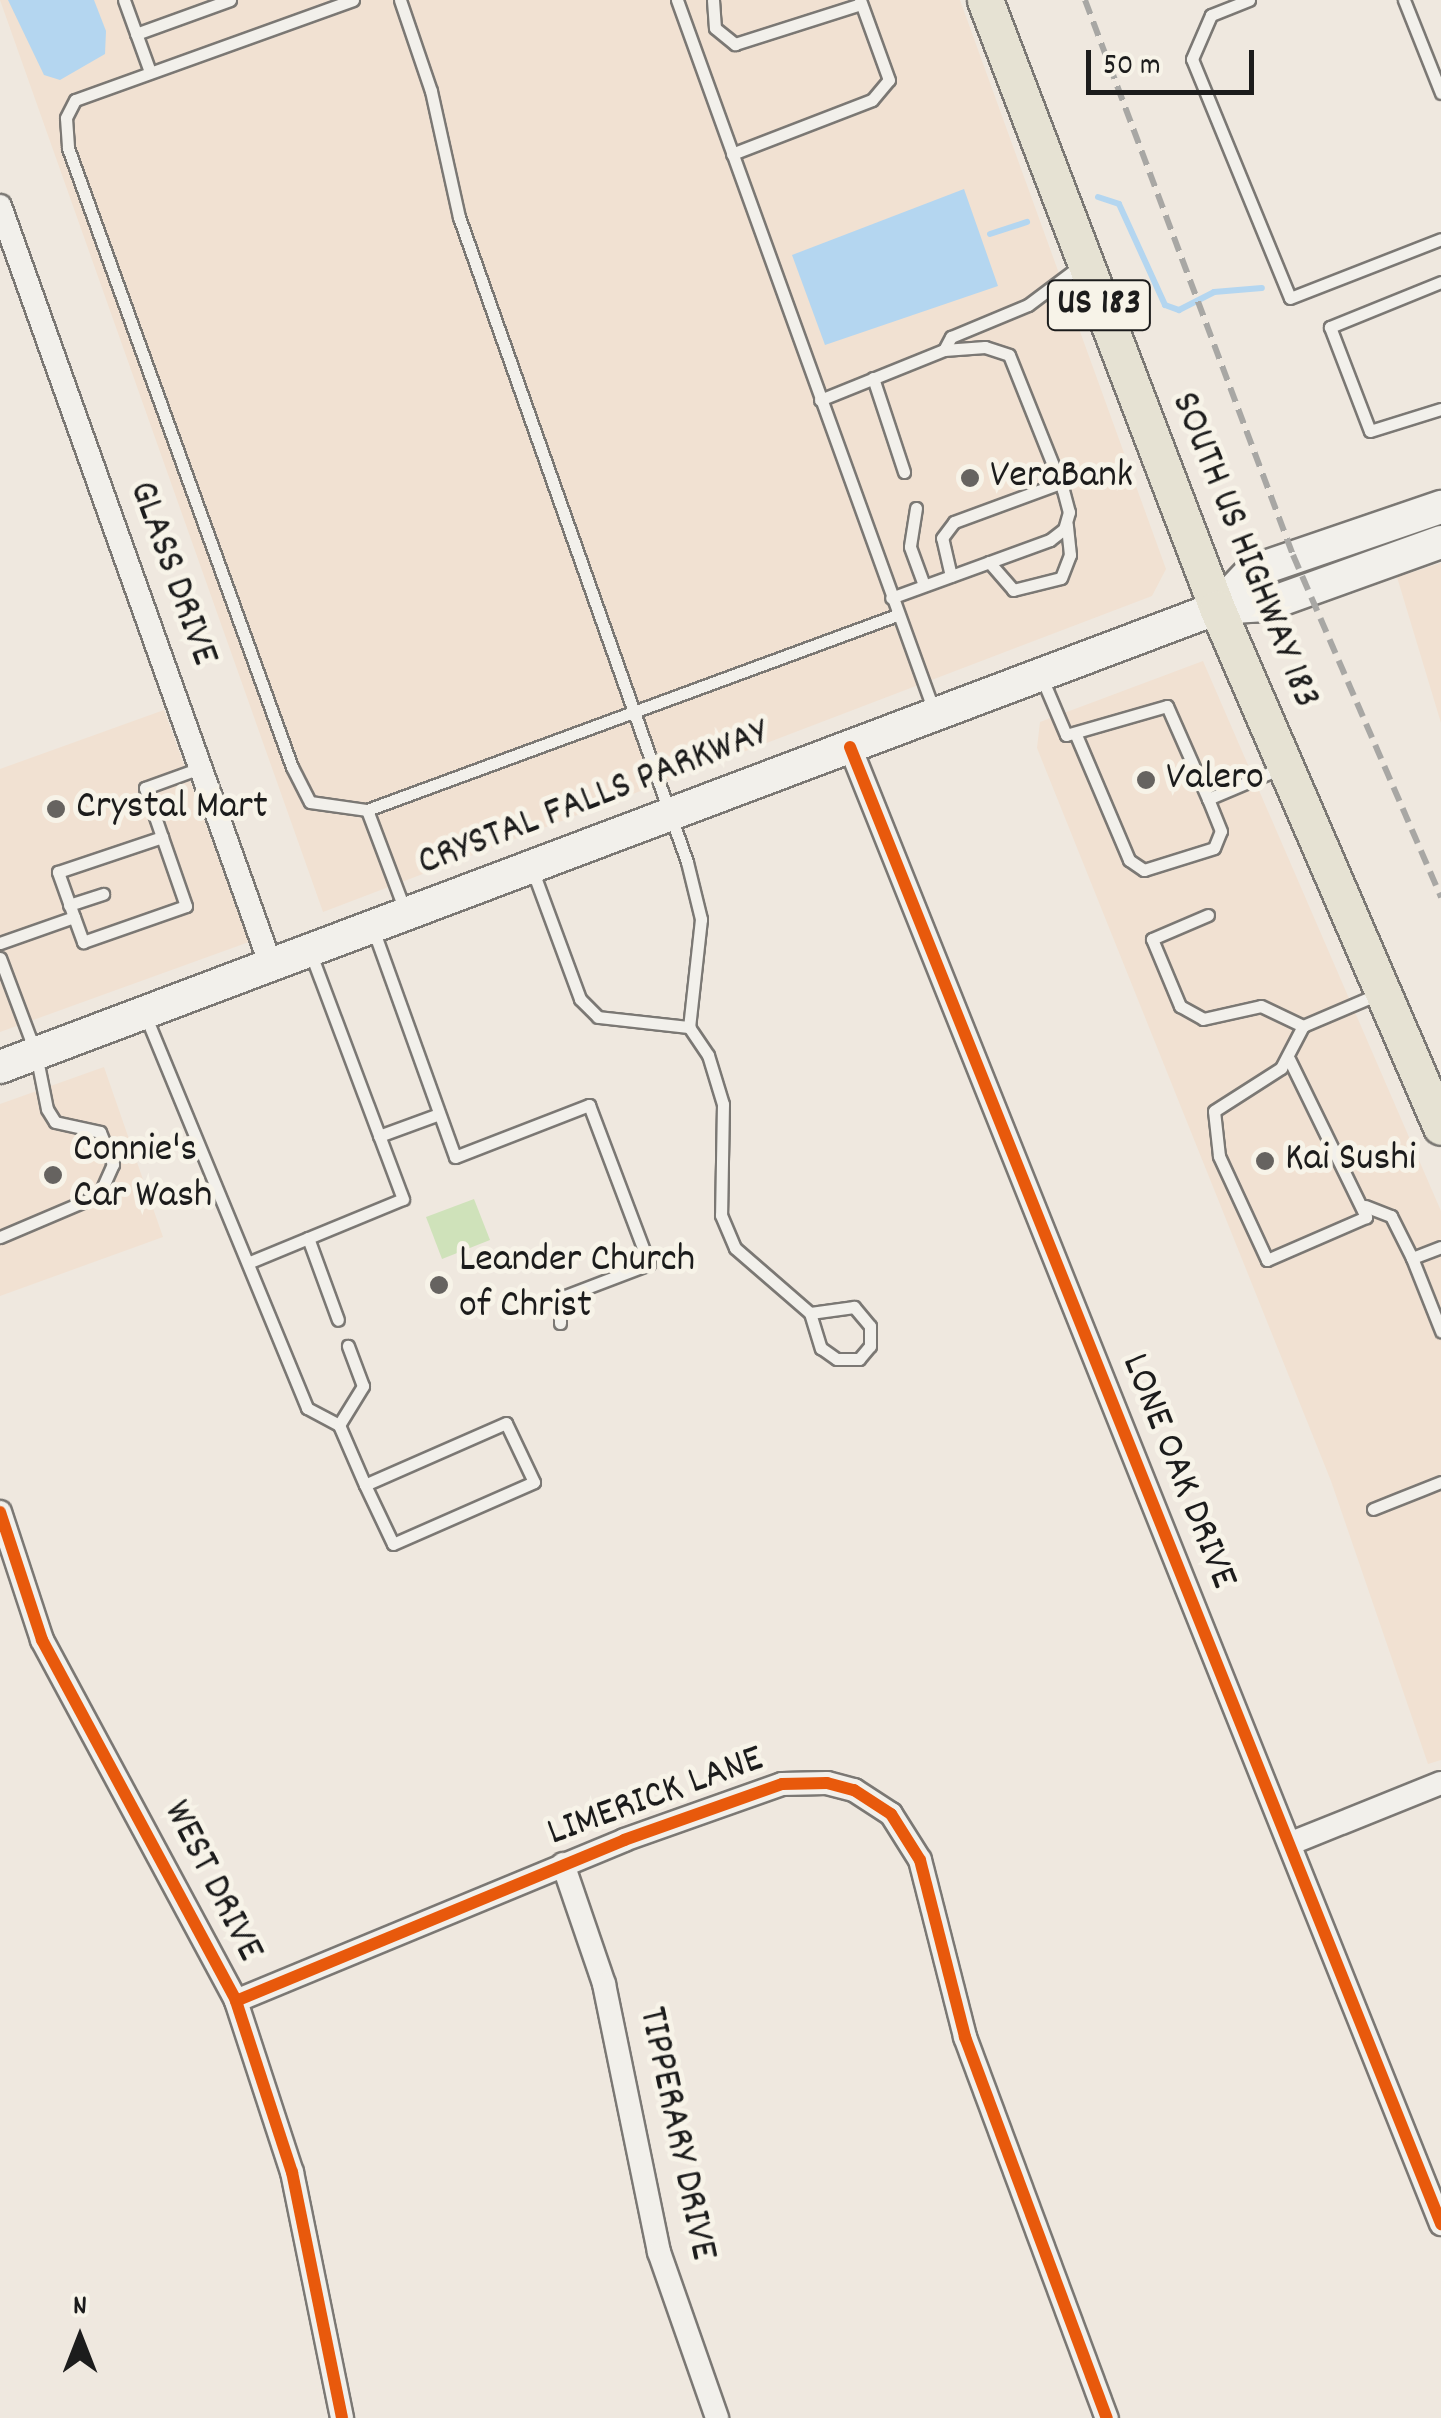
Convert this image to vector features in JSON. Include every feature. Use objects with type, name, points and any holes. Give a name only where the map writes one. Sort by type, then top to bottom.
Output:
[{"type":"main road","name":"SOUTH US HIGHWAY 183","points":[[985,0],[1217,608],[1441,1127]]},
{"type":"main road","points":[[1217,608],[1251,572],[1441,507]]},
{"type":"main road","points":[[1217,608],[1266,605],[1441,542]]},
{"type":"main road","name":"CRYSTAL FALLS PARKWAY","points":[[0,1067],[532,870],[1217,608]]},
{"type":"street","name":"GLASS DRIVE","points":[[0,206],[271,966]]},
{"type":"street","name":"LONE OAK DRIVE","points":[[850,746],[1294,1842],[1441,2224]]},
{"type":"street","name":"WEST DRIVE","points":[[0,1512],[42,1640],[236,2001],[292,2172],[342,2418]]},
{"type":"street","name":"LIMERICK LANE","points":[[236,2001],[563,1864],[782,1784],[827,1783],[854,1790],[891,1814],[920,1860],[964,2037],[1107,2418]]},
{"type":"street","points":[[1294,1842],[1441,1783]]},
{"type":"street","name":"TIPPERARY DRIVE","points":[[563,1864],[604,1984],[659,2252],[717,2418]]},
{"type":"lane","points":[[124,0],[150,72]]},
{"type":"lane","points":[[136,34],[230,0]]},
{"type":"lane","points":[[353,0],[75,100],[66,118],[68,148],[292,767],[310,802],[366,810],[897,615]]},
{"type":"lane","points":[[400,0],[431,91],[453,199],[637,708],[702,919],[689,1027],[708,1055],[723,1104],[716,1190],[728,1231],[757,1272],[810,1313],[821,1348],[837,1359],[859,1359],[870,1346],[870,1326],[854,1307],[810,1313]]},
{"type":"lane","points":[[678,0],[897,615],[936,714]]},
{"type":"lane","points":[[713,0],[714,28],[736,44],[860,2],[889,80],[872,100],[732,154]]},
{"type":"lane","points":[[1248,0],[1211,15],[1192,59],[1290,298],[1441,239]]},
{"type":"lane","points":[[1404,0],[1441,94]]},
{"type":"lane","points":[[944,350],[951,336],[1028,305],[1083,264]]},
{"type":"lane","points":[[1441,282],[1330,327],[1370,431],[1441,409]]},
{"type":"lane","points":[[820,400],[944,350],[985,347],[1010,355],[1060,483],[1070,556],[1061,578],[1013,590],[989,562]]},
{"type":"lane","points":[[872,378],[904,472]]},
{"type":"lane","points":[[951,576],[942,538],[954,522],[1060,483]]},
{"type":"lane","points":[[916,508],[910,547],[924,586]]},
{"type":"lane","points":[[891,598],[1050,540],[1066,521]]},
{"type":"lane","points":[[1042,676],[1062,730],[1076,735],[1167,706],[1221,831],[1214,848],[1144,870],[1128,860],[1076,735]]},
{"type":"lane","points":[[1208,799],[1285,766]]},
{"type":"lane","points":[[162,837],[58,872],[82,942],[186,906],[168,872],[162,837],[145,788],[200,768]]},
{"type":"lane","points":[[366,810],[408,916]]},
{"type":"lane","points":[[532,870],[580,1000],[598,1017],[689,1027]]},
{"type":"lane","points":[[0,943],[103,894]]},
{"type":"lane","points":[[1208,915],[1152,939],[1180,1006],[1203,1019],[1261,1006],[1303,1026]]},
{"type":"lane","points":[[372,929],[455,1157],[589,1105],[649,1264],[560,1298],[560,1324]]},
{"type":"lane","points":[[250,1262],[403,1200],[310,952]]},
{"type":"lane","points":[[0,958],[36,1054],[55,1122],[100,1132],[113,1164],[98,1194],[0,1237]]},
{"type":"lane","points":[[1288,1059],[1365,1206],[1362,1223],[1267,1260],[1219,1156],[1211,1121],[1221,1101],[1272,1076],[1288,1059],[1303,1026],[1382,992]]},
{"type":"lane","points":[[145,1014],[307,1408],[339,1425],[364,1484],[393,1544],[534,1482],[506,1424],[364,1484]]},
{"type":"lane","points":[[379,1136],[439,1114]]},
{"type":"lane","points":[[1365,1206],[1391,1216],[1441,1331]]},
{"type":"lane","points":[[308,1238],[338,1320]]},
{"type":"lane","points":[[1412,1258],[1441,1247]]},
{"type":"lane","points":[[339,1425],[363,1386],[348,1346]]},
{"type":"lane","points":[[1372,1509],[1441,1482]]},
{"type":"shaded area","points":[[0,0],[960,0],[1166,569],[1152,596],[323,912]]},
{"type":"shaded area","points":[[1441,563],[1441,723],[1397,577]]},
{"type":"shaded area","points":[[1203,661],[1441,1211],[1441,1760],[1428,1764],[1331,1481],[1037,748],[1040,722]]},
{"type":"shaded area","points":[[164,710],[249,942],[0,1032],[0,769]]},
{"type":"shaded area","points":[[104,1067],[163,1237],[0,1296],[0,1104]]},
{"type":"green space","points":[[474,1199],[490,1240],[442,1259],[426,1217]]},
{"type":"water","points":[[8,0],[94,0],[106,31],[105,54],[60,80],[44,75]]},
{"type":"water","points":[[964,189],[998,286],[825,345],[792,255]]},
{"type":"waterway","points":[[1098,197],[1119,204],[1165,305],[1179,310],[1214,292],[1262,288]]},
{"type":"waterway","points":[[990,234],[1027,222]]},
{"type":"railway","points":[[1085,0],[1293,555],[1441,897]]},
{"type":"cycle path","points":[[850,747],[1441,2224]]},
{"type":"cycle path","points":[[0,1512],[42,1640],[236,2001],[292,2172],[342,2418]]},
{"type":"cycle path","points":[[236,2001],[624,1840],[782,1784],[827,1783],[854,1790],[891,1814],[920,1860],[965,2037],[1107,2418]]},
{"type":"place","name":"VeraBank","points":[[970,478]]},
{"type":"place","name":"Valero","points":[[1146,780]]},
{"type":"place","name":"Crystal Mart","points":[[56,809]]},
{"type":"place","name":"Kai Sushi","points":[[1265,1161]]},
{"type":"place","name":"Connie's Car Wash","points":[[53,1175]]},
{"type":"place","name":"Leander Church of Christ","points":[[439,1285]]}]
